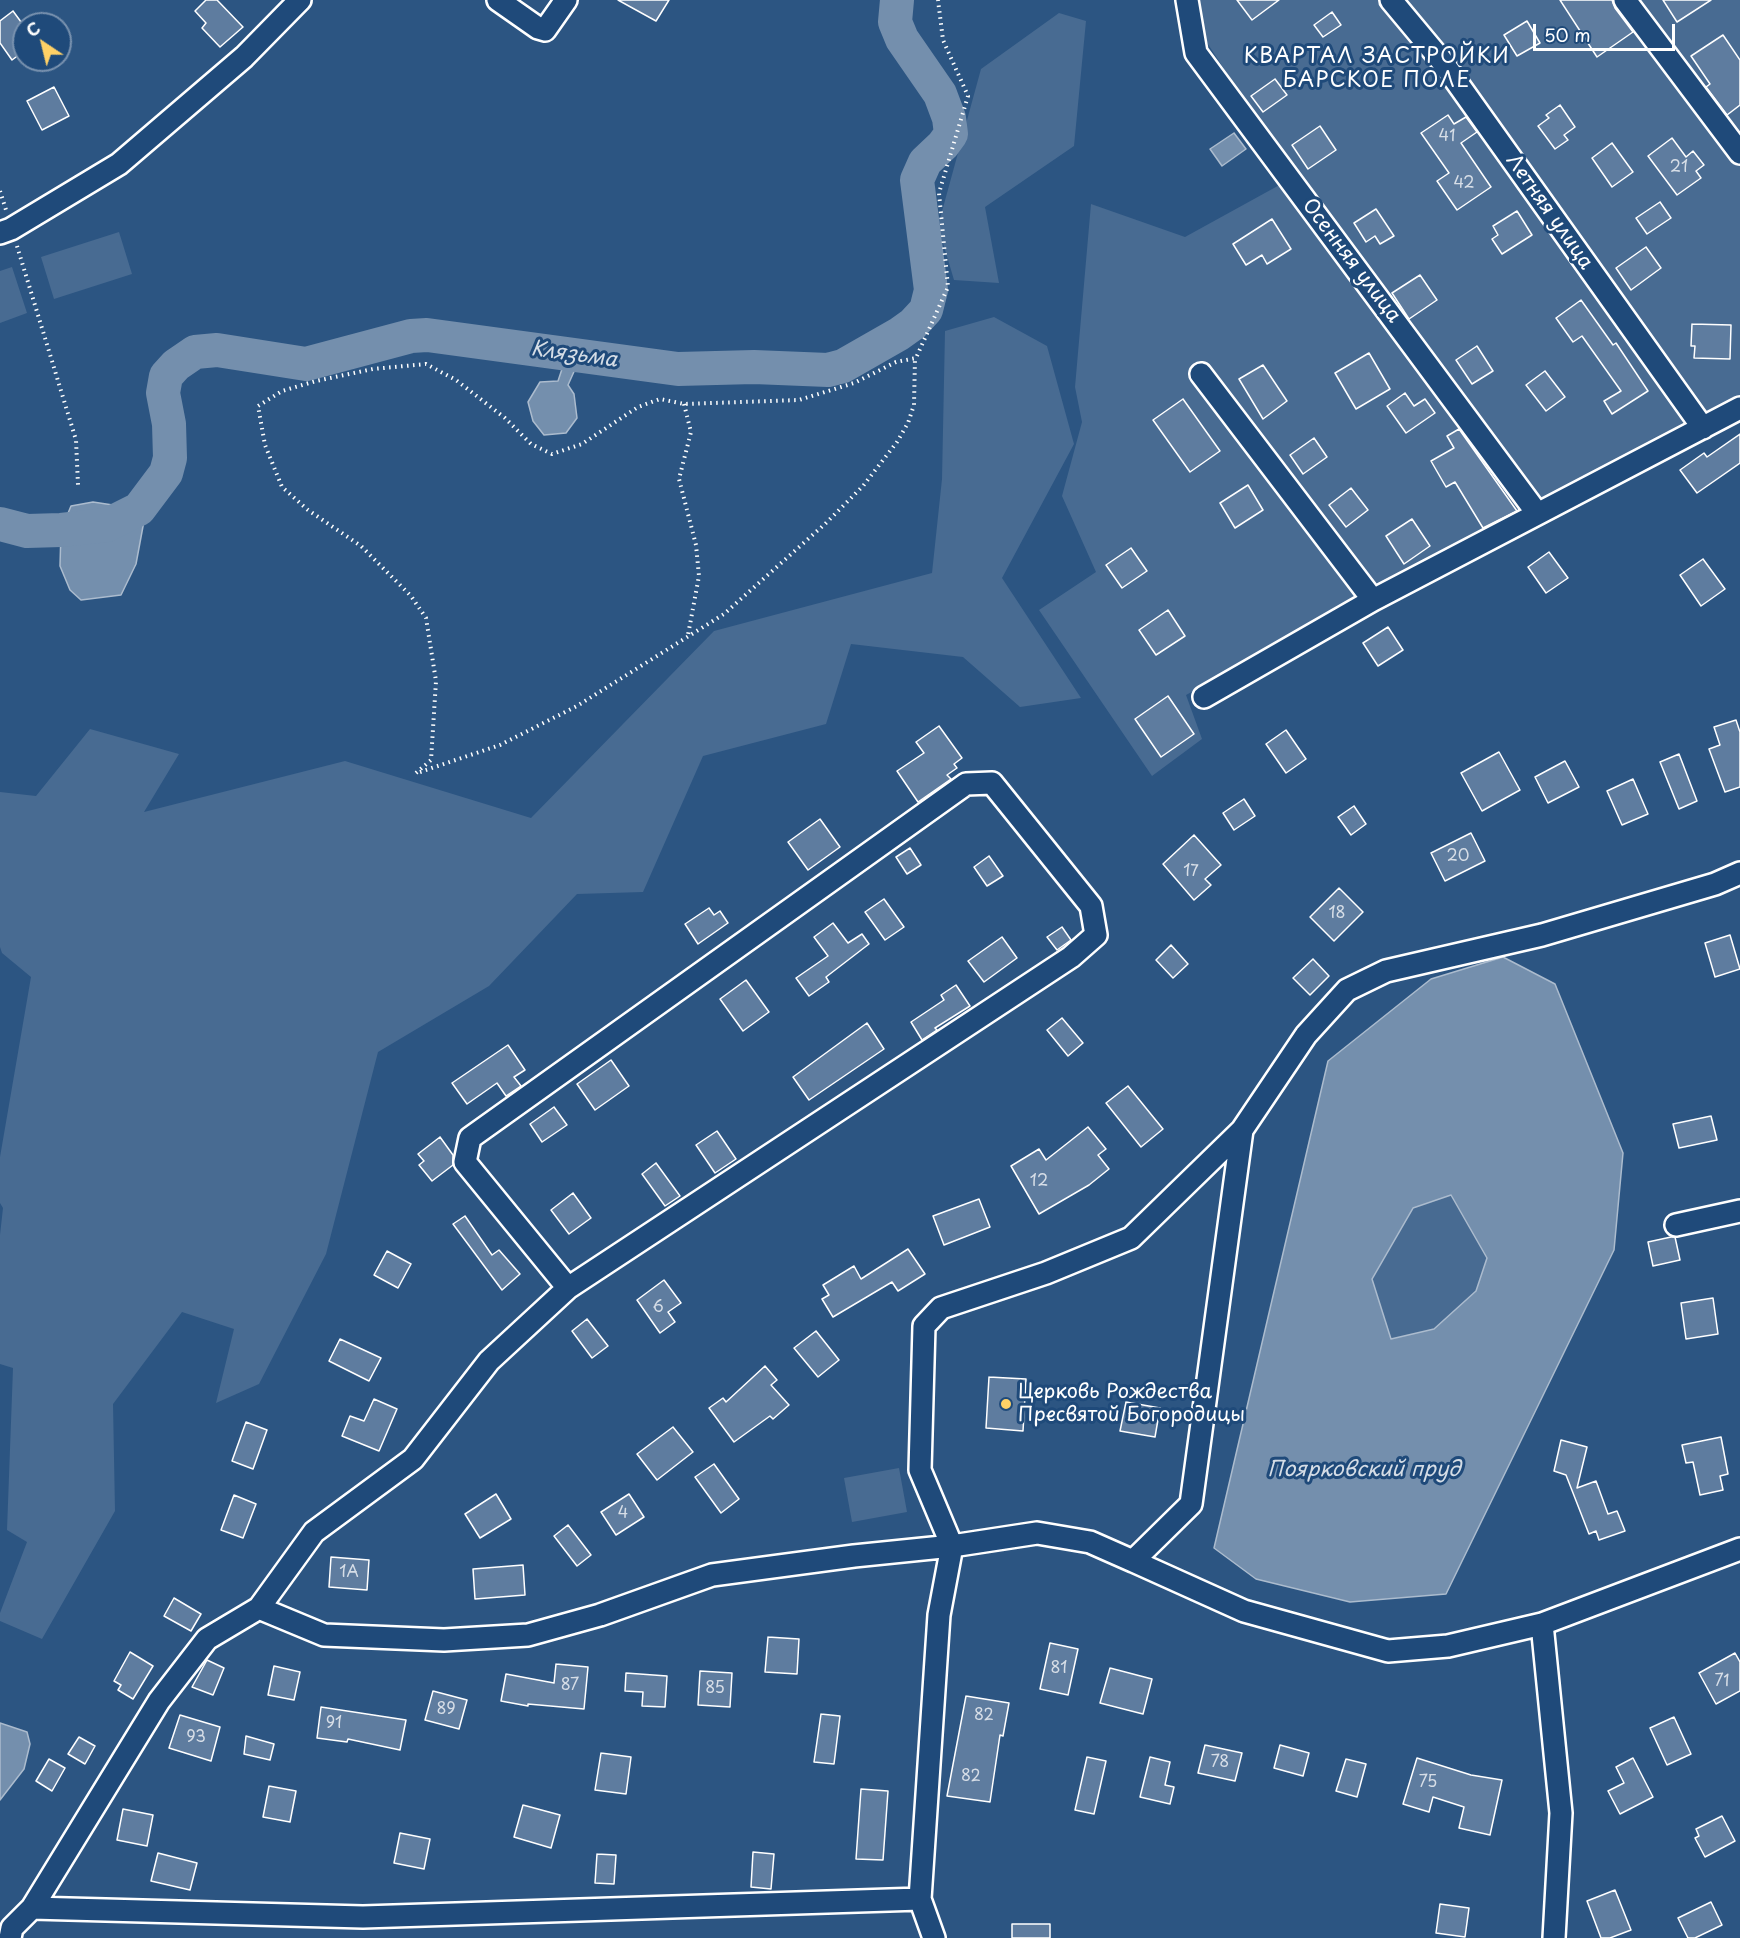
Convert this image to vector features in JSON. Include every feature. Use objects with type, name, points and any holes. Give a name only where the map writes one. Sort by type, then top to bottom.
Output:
[{"type":"street","points":[[6,231],[119,164],[244,57],[300,0]]},
{"type":"street","points":[[498,0],[538,28],[545,30],[566,0]]},
{"type":"street","name":"Осенняя улица","points":[[1188,0],[1196,54],[1537,513]]},
{"type":"street","name":"Летняя улица","points":[[1391,0],[1441,60],[1703,428]]},
{"type":"street","points":[[1625,0],[1740,153]]},
{"type":"street","points":[[1201,374],[1374,600]]},
{"type":"street","points":[[1204,697],[1374,600],[1740,408]]},
{"type":"street","points":[[7,1929],[32,1908],[159,1701],[207,1639],[259,1608],[314,1532],[413,1458],[489,1360],[568,1288],[1071,957],[1096,935],[1091,906],[992,783],[966,784],[470,1138],[465,1162],[568,1288]]},
{"type":"street","points":[[934,1938],[920,1899],[939,1615],[952,1546],[920,1470],[924,1326],[940,1308],[1046,1273],[1131,1238],[1242,1130],[1306,1035],[1347,990],[1386,971],[1542,935],[1715,884],[1740,873]]},
{"type":"street","points":[[1133,1561],[1191,1504],[1242,1130]]},
{"type":"street","points":[[1676,1225],[1740,1211]]},
{"type":"street","points":[[259,1608],[324,1635],[444,1640],[528,1635],[600,1615],[712,1575],[854,1556],[952,1546],[1037,1533],[1090,1542],[1244,1611],[1388,1651],[1448,1646],[1542,1624],[1740,1549]]},
{"type":"street","points":[[1542,1624],[1561,1813],[1554,1938]]},
{"type":"street","points":[[32,1908],[363,1917],[920,1899]]},
{"type":"path","points":[[915,358],[896,362],[854,383],[799,400],[684,404],[660,399],[608,425],[582,444],[552,454],[531,444],[506,418],[456,381],[426,364],[373,369],[316,381],[282,391],[258,406],[265,445],[282,487],[308,510],[361,546],[411,596],[426,618],[436,681],[430,760],[416,773],[510,740],[577,706],[724,614],[825,524],[862,486],[897,442],[908,423],[914,405],[915,358],[948,287],[939,193],[968,96],[943,40],[938,0]]},
{"type":"path","points":[[0,191],[6,231],[76,440],[78,485]]},
{"type":"path","points":[[684,404],[691,432],[680,479],[696,545],[699,576],[687,636]]},
{"type":"shaded area","points":[[1196,0],[1740,0],[1740,396],[1186,695],[1202,739],[1152,776],[1039,610],[1096,572],[1062,496],[1082,422],[1075,387],[1091,204],[1185,237],[1294,177],[1204,38]]},
{"type":"shaded area","points":[[1059,13],[1086,21],[1074,146],[985,207],[999,283],[954,280],[938,226],[981,69]]},
{"type":"shaded area","points":[[119,232],[132,274],[54,299],[41,257]]},
{"type":"shaded area","points":[[12,267],[27,313],[0,323],[0,271]]},
{"type":"shaded area","points":[[994,317],[1047,346],[1074,444],[1002,578],[1081,698],[1020,707],[963,657],[851,644],[826,724],[703,756],[643,892],[577,894],[489,986],[378,1052],[326,1254],[259,1384],[216,1403],[234,1329],[182,1312],[113,1404],[115,1511],[42,1639],[0,1621],[0,1613],[27,1542],[7,1530],[13,1368],[0,1364],[0,1235],[3,1208],[0,1203],[0,1157],[31,977],[2,953],[0,947],[0,792],[36,796],[90,729],[179,754],[144,812],[345,761],[531,818],[714,631],[932,573],[942,479],[945,331]]},
{"type":"shaded area","points":[[1451,1195],[1487,1258],[1476,1291],[1434,1329],[1391,1339],[1372,1280],[1413,1208]]},
{"type":"shaded area","points":[[899,1468],[907,1512],[852,1522],[844,1478]]},
{"type":"water","points":[[1234,133],[1246,149],[1222,166],[1210,149]]},
{"type":"water","points":[[567,354],[581,356],[568,385],[574,394],[577,418],[566,433],[544,435],[533,421],[528,402],[540,382],[558,381]]},
{"type":"water","points":[[93,502],[139,509],[144,521],[136,564],[121,595],[81,600],[70,590],[60,566],[61,530],[71,506]]},
{"type":"water","name":"Поярковский пруд","points":[[1503,957],[1555,984],[1623,1153],[1614,1250],[1446,1594],[1350,1602],[1256,1579],[1214,1548],[1328,1061],[1431,979]],"holes":[[[1451,1195],[1487,1258],[1476,1291],[1434,1329],[1391,1339],[1372,1279],[1413,1208]]]},
{"type":"water","points":[[0,1723],[27,1732],[30,1744],[24,1769],[0,1800]]},
{"type":"building","points":[[206,0],[217,0],[243,27],[220,47],[202,28],[206,23],[195,11]]},
{"type":"building","points":[[618,0],[669,0],[656,21]]},
{"type":"building","points":[[1237,0],[1279,0],[1252,20]]},
{"type":"building","points":[[1560,0],[1612,0],[1615,8],[1633,32],[1597,57]]},
{"type":"building","points":[[1663,0],[1711,0],[1677,22]]},
{"type":"building","points":[[14,12],[12,60],[0,43],[0,21]]},
{"type":"building","points":[[1332,12],[1341,25],[1323,37],[1314,25]]},
{"type":"building","points":[[1527,21],[1540,43],[1517,56],[1504,35]]},
{"type":"building","points":[[1723,35],[1740,60],[1740,105],[1727,115],[1706,87],[1710,84],[1691,56]]},
{"type":"building","points":[[1275,79],[1287,95],[1263,112],[1251,96]]},
{"type":"building","points":[[54,87],[69,116],[42,130],[27,101]]},
{"type":"building","points":[[1560,105],[1575,127],[1564,135],[1568,140],[1555,149],[1538,126],[1549,118],[1546,115]]},
{"type":"building","points":[[1448,115],[1454,124],[1466,117],[1477,132],[1461,143],[1491,187],[1457,210],[1437,181],[1449,173],[1421,133]]},
{"type":"building","points":[[1320,126],[1336,150],[1308,169],[1292,145]]},
{"type":"building","points":[[1672,138],[1686,157],[1693,151],[1704,165],[1696,171],[1701,178],[1677,195],[1648,156]]},
{"type":"building","points":[[1612,143],[1633,172],[1612,187],[1592,158]]},
{"type":"building","points":[[1660,202],[1671,218],[1647,234],[1636,218]]},
{"type":"building","points":[[1376,209],[1394,236],[1380,244],[1375,236],[1366,242],[1354,223]]},
{"type":"building","points":[[1517,211],[1532,235],[1502,254],[1492,239],[1498,235],[1493,226]]},
{"type":"building","points":[[1272,219],[1291,249],[1267,264],[1262,255],[1246,265],[1233,244]]},
{"type":"building","points":[[1646,247],[1661,268],[1631,290],[1616,268]]},
{"type":"building","points":[[1420,275],[1437,300],[1409,319],[1392,293]]},
{"type":"building","points":[[1581,300],[1613,345],[1616,343],[1648,391],[1612,414],[1604,401],[1621,391],[1582,336],[1573,342],[1556,318]]},
{"type":"building","points":[[1692,324],[1731,325],[1730,359],[1694,358],[1695,346],[1691,346]]},
{"type":"building","points":[[1477,346],[1493,371],[1472,384],[1456,360]]},
{"type":"building","points":[[1369,353],[1390,389],[1356,409],[1335,373]]},
{"type":"building","points":[[1263,365],[1287,401],[1263,419],[1239,379]]},
{"type":"building","points":[[1545,371],[1565,397],[1546,411],[1526,385]]},
{"type":"building","points":[[1405,393],[1414,406],[1425,399],[1435,413],[1406,433],[1387,406]]},
{"type":"building","points":[[1183,399],[1220,451],[1190,472],[1153,420]]},
{"type":"building","points":[[1459,429],[1517,511],[1483,528],[1455,482],[1446,487],[1431,461],[1454,448],[1447,436]]},
{"type":"building","points":[[1740,434],[1740,463],[1697,493],[1680,470],[1704,453],[1707,457]]},
{"type":"building","points":[[1314,438],[1327,457],[1303,474],[1290,455]]},
{"type":"building","points":[[1248,485],[1263,510],[1235,528],[1220,503]]},
{"type":"building","points":[[1351,488],[1368,510],[1346,527],[1329,505]]},
{"type":"building","points":[[1412,519],[1430,546],[1404,564],[1386,536]]},
{"type":"building","points":[[1131,548],[1147,571],[1122,588],[1106,565]]},
{"type":"building","points":[[1549,552],[1568,578],[1546,593],[1528,567]]},
{"type":"building","points":[[1703,559],[1725,589],[1701,606],[1680,575]]},
{"type":"building","points":[[1168,610],[1185,636],[1156,655],[1139,630]]},
{"type":"building","points":[[1388,627],[1403,650],[1378,666],[1363,643]]},
{"type":"building","points":[[1168,696],[1194,734],[1161,757],[1135,719]]},
{"type":"building","points":[[1736,720],[1740,732],[1740,787],[1725,792],[1709,749],[1720,745],[1714,727]]},
{"type":"building","points":[[939,726],[962,758],[954,764],[957,768],[947,775],[951,779],[918,802],[897,771],[924,753],[916,742]]},
{"type":"building","points":[[1286,730],[1306,759],[1286,773],[1266,744]]},
{"type":"building","points":[[1499,752],[1520,790],[1482,811],[1461,773]]},
{"type":"building","points":[[1679,754],[1697,801],[1679,809],[1660,762]]},
{"type":"building","points":[[1565,761],[1579,787],[1548,803],[1535,777]]},
{"type":"building","points":[[1633,779],[1648,814],[1622,825],[1607,791]]},
{"type":"building","points":[[1244,799],[1255,816],[1234,830],[1223,813]]},
{"type":"building","points":[[1354,806],[1366,824],[1351,835],[1338,817]]},
{"type":"building","points":[[820,819],[840,847],[808,870],[788,842]]},
{"type":"building","points":[[1471,833],[1485,861],[1445,881],[1431,853]]},
{"type":"building","points":[[1194,835],[1221,865],[1205,879],[1211,885],[1194,900],[1163,864]]},
{"type":"building","points":[[910,848],[921,865],[907,874],[896,857]]},
{"type":"building","points":[[989,856],[1003,876],[987,886],[974,867]]},
{"type":"building","points":[[1339,888],[1363,912],[1334,941],[1310,917]]},
{"type":"building","points":[[884,899],[904,927],[885,940],[865,912]]},
{"type":"building","points":[[709,908],[714,915],[720,911],[728,923],[698,944],[685,924]]},
{"type":"building","points":[[833,923],[848,943],[862,934],[869,944],[826,977],[829,982],[809,996],[796,978],[828,956],[814,937]]},
{"type":"building","points":[[1062,927],[1071,940],[1057,950],[1047,937]]},
{"type":"building","points":[[1730,935],[1740,969],[1715,977],[1705,943]]},
{"type":"building","points":[[1002,937],[1017,958],[984,982],[968,961]]},
{"type":"building","points":[[1171,945],[1188,964],[1173,978],[1156,960]]},
{"type":"building","points":[[1313,959],[1329,976],[1310,995],[1293,978]]},
{"type":"building","points":[[746,980],[769,1012],[743,1031],[720,999]]},
{"type":"building","points":[[956,985],[970,1006],[935,1028],[937,1030],[922,1040],[911,1022],[944,1000],[941,995]]},
{"type":"building","points":[[1062,1018],[1083,1043],[1068,1056],[1047,1030]]},
{"type":"building","points":[[867,1023],[884,1049],[809,1100],[793,1077]]},
{"type":"building","points":[[508,1045],[525,1070],[514,1077],[521,1086],[506,1096],[497,1083],[467,1104],[452,1083]]},
{"type":"building","points":[[611,1060],[629,1086],[595,1110],[577,1084]]},
{"type":"building","points":[[1128,1086],[1163,1129],[1141,1147],[1106,1103]]},
{"type":"building","points":[[554,1107],[567,1125],[542,1142],[530,1124]]},
{"type":"building","points":[[1711,1116],[1717,1140],[1679,1148],[1673,1124]]},
{"type":"building","points":[[1088,1127],[1106,1149],[1098,1155],[1109,1169],[1089,1185],[1039,1214],[1011,1166],[1039,1149],[1046,1160]]},
{"type":"building","points":[[717,1131],[736,1159],[715,1173],[696,1145]]},
{"type":"building","points":[[440,1137],[453,1155],[453,1165],[432,1181],[419,1165],[424,1161],[418,1154]]},
{"type":"building","points":[[656,1163],[680,1196],[665,1206],[642,1174]]},
{"type":"building","points":[[573,1193],[591,1218],[569,1234],[551,1210]]},
{"type":"building","points":[[979,1199],[990,1227],[944,1245],[933,1216]]},
{"type":"building","points":[[465,1216],[492,1255],[499,1250],[520,1274],[502,1290],[453,1224]]},
{"type":"building","points":[[1675,1237],[1680,1260],[1653,1266],[1648,1242]]},
{"type":"building","points":[[908,1249],[925,1274],[898,1291],[892,1282],[833,1317],[822,1299],[829,1295],[823,1285],[854,1266],[861,1279]]},
{"type":"building","points":[[387,1251],[411,1264],[398,1288],[374,1275]]},
{"type":"building","points":[[664,1280],[681,1303],[668,1312],[675,1322],[660,1333],[637,1300]]},
{"type":"building","points":[[1713,1298],[1718,1334],[1686,1339],[1681,1303]]},
{"type":"building","points":[[587,1319],[608,1346],[592,1358],[572,1331]]},
{"type":"building","points":[[816,1331],[839,1360],[818,1377],[794,1348]]},
{"type":"building","points":[[340,1339],[381,1358],[369,1381],[329,1361]]},
{"type":"building","points":[[765,1366],[777,1380],[771,1385],[789,1405],[773,1419],[770,1416],[734,1442],[709,1408],[723,1398],[726,1402]]},
{"type":"building","name":"Церковь Рождества Пресвятой Богородицы","points":[[989,1377],[1026,1379],[1023,1431],[986,1428]]},
{"type":"building","points":[[374,1399],[397,1409],[379,1451],[342,1436],[350,1416],[364,1421]]},
{"type":"building","points":[[1126,1402],[1160,1408],[1155,1437],[1120,1431]]},
{"type":"building","points":[[246,1422],[267,1430],[253,1469],[232,1461]]},
{"type":"building","points":[[673,1427],[693,1452],[657,1480],[637,1454]]},
{"type":"building","points":[[1721,1437],[1728,1474],[1720,1476],[1723,1490],[1700,1495],[1693,1462],[1686,1463],[1682,1445]]},
{"type":"building","points":[[1561,1440],[1587,1447],[1577,1488],[1596,1481],[1608,1514],[1617,1511],[1625,1531],[1599,1540],[1596,1531],[1589,1534],[1566,1475],[1554,1471]]},
{"type":"building","points":[[714,1464],[739,1499],[721,1513],[695,1477]]},
{"type":"building","points":[[496,1494],[511,1519],[480,1538],[465,1514]]},
{"type":"building","points":[[629,1494],[644,1517],[616,1535],[601,1512]]},
{"type":"building","points":[[234,1495],[256,1504],[243,1538],[221,1530]]},
{"type":"building","points":[[568,1525],[591,1555],[577,1566],[554,1536]]},
{"type":"building","points":[[331,1557],[369,1560],[367,1590],[329,1587]]},
{"type":"building","points":[[523,1565],[525,1595],[475,1599],[473,1569]]},
{"type":"building","points":[[174,1598],[201,1614],[191,1631],[164,1616]]},
{"type":"building","points":[[768,1637],[799,1639],[797,1674],[765,1672]]},
{"type":"building","points":[[1050,1643],[1078,1649],[1068,1695],[1040,1689]]},
{"type":"building","points":[[130,1652],[153,1666],[133,1699],[118,1690],[121,1685],[114,1681]]},
{"type":"building","points":[[1735,1653],[1740,1662],[1740,1691],[1716,1704],[1699,1673]]},
{"type":"building","points":[[207,1660],[224,1668],[213,1695],[192,1687]]},
{"type":"building","points":[[556,1664],[588,1667],[584,1709],[528,1704],[528,1706],[501,1701],[506,1674],[554,1683]]},
{"type":"building","points":[[274,1666],[300,1672],[294,1700],[268,1695]]},
{"type":"building","points":[[1110,1668],[1152,1679],[1143,1714],[1100,1703]]},
{"type":"building","points":[[700,1671],[732,1673],[730,1707],[698,1705]]},
{"type":"building","points":[[626,1673],[667,1676],[665,1707],[642,1706],[643,1692],[625,1691]]},
{"type":"building","points":[[433,1691],[467,1700],[459,1729],[425,1720]]},
{"type":"building","points":[[966,1696],[1009,1703],[1003,1736],[1000,1735],[990,1802],[947,1796]]},
{"type":"building","points":[[321,1707],[406,1720],[400,1750],[348,1739],[347,1742],[317,1738]]},
{"type":"building","points":[[821,1714],[840,1716],[834,1764],[814,1762]]},
{"type":"building","points":[[180,1715],[220,1727],[211,1761],[169,1748]]},
{"type":"building","points":[[1674,1717],[1691,1754],[1667,1765],[1650,1728]]},
{"type":"building","points":[[246,1736],[274,1744],[270,1760],[244,1754]]},
{"type":"building","points":[[79,1737],[95,1746],[85,1764],[68,1754]]},
{"type":"building","points":[[1205,1745],[1242,1753],[1235,1781],[1198,1773]]},
{"type":"building","points":[[1280,1745],[1309,1753],[1303,1776],[1274,1768]]},
{"type":"building","points":[[601,1753],[631,1757],[626,1794],[595,1790]]},
{"type":"building","points":[[1087,1757],[1106,1761],[1094,1814],[1075,1810]]},
{"type":"building","points":[[1150,1757],[1170,1762],[1165,1785],[1174,1787],[1170,1804],[1140,1797]]},
{"type":"building","points":[[1417,1758],[1471,1775],[1502,1780],[1490,1835],[1459,1828],[1464,1807],[1433,1797],[1429,1812],[1403,1804]]},
{"type":"building","points":[[1633,1758],[1653,1797],[1620,1814],[1608,1791],[1624,1783],[1616,1767]]},
{"type":"building","points":[[49,1759],[65,1768],[52,1791],[36,1781]]},
{"type":"building","points":[[1346,1759],[1366,1764],[1357,1797],[1336,1791]]},
{"type":"building","points":[[269,1786],[296,1791],[290,1822],[263,1817]]},
{"type":"building","points":[[861,1789],[888,1791],[883,1860],[856,1859]]},
{"type":"building","points":[[523,1805],[560,1815],[551,1848],[514,1837]]},
{"type":"building","points":[[123,1809],[153,1815],[147,1846],[117,1840]]},
{"type":"building","points":[[1722,1816],[1735,1841],[1705,1857],[1695,1838],[1699,1836],[1696,1829]]},
{"type":"building","points":[[400,1833],[430,1839],[424,1869],[394,1863]]},
{"type":"building","points":[[753,1852],[774,1854],[771,1889],[751,1887]]},
{"type":"building","points":[[158,1853],[197,1863],[190,1890],[151,1881]]},
{"type":"building","points":[[597,1854],[616,1855],[614,1884],[595,1883]]},
{"type":"building","points":[[1615,1890],[1631,1930],[1610,1938],[1601,1938],[1587,1901]]},
{"type":"building","points":[[1711,1902],[1722,1925],[1695,1938],[1688,1938],[1678,1918]]},
{"type":"building","points":[[1440,1904],[1469,1908],[1465,1937],[1436,1933]]},
{"type":"building","points":[[1012,1924],[1050,1924],[1050,1938],[1012,1938]]},
{"type":"waterway","name":"Клязьма","points":[[0,524],[27,531],[61,530],[107,525],[139,509],[166,473],[170,458],[169,424],[163,393],[166,376],[176,365],[195,352],[217,350],[306,364],[411,336],[427,335],[678,369],[754,367],[828,370],[843,366],[899,334],[913,324],[926,310],[931,290],[917,180],[925,162],[951,134],[949,118],[940,94],[902,39],[895,22],[897,0]]},
{"type":"place","name":"Церковь Рождества Пресвятой Богородицы","points":[[1006,1404]]},
{"type":"district","name":"КВАРТАЛ ЗАСТРОЙКИ БАРСКОЕ ПОЛЕ","points":[[1377,69]]}]
